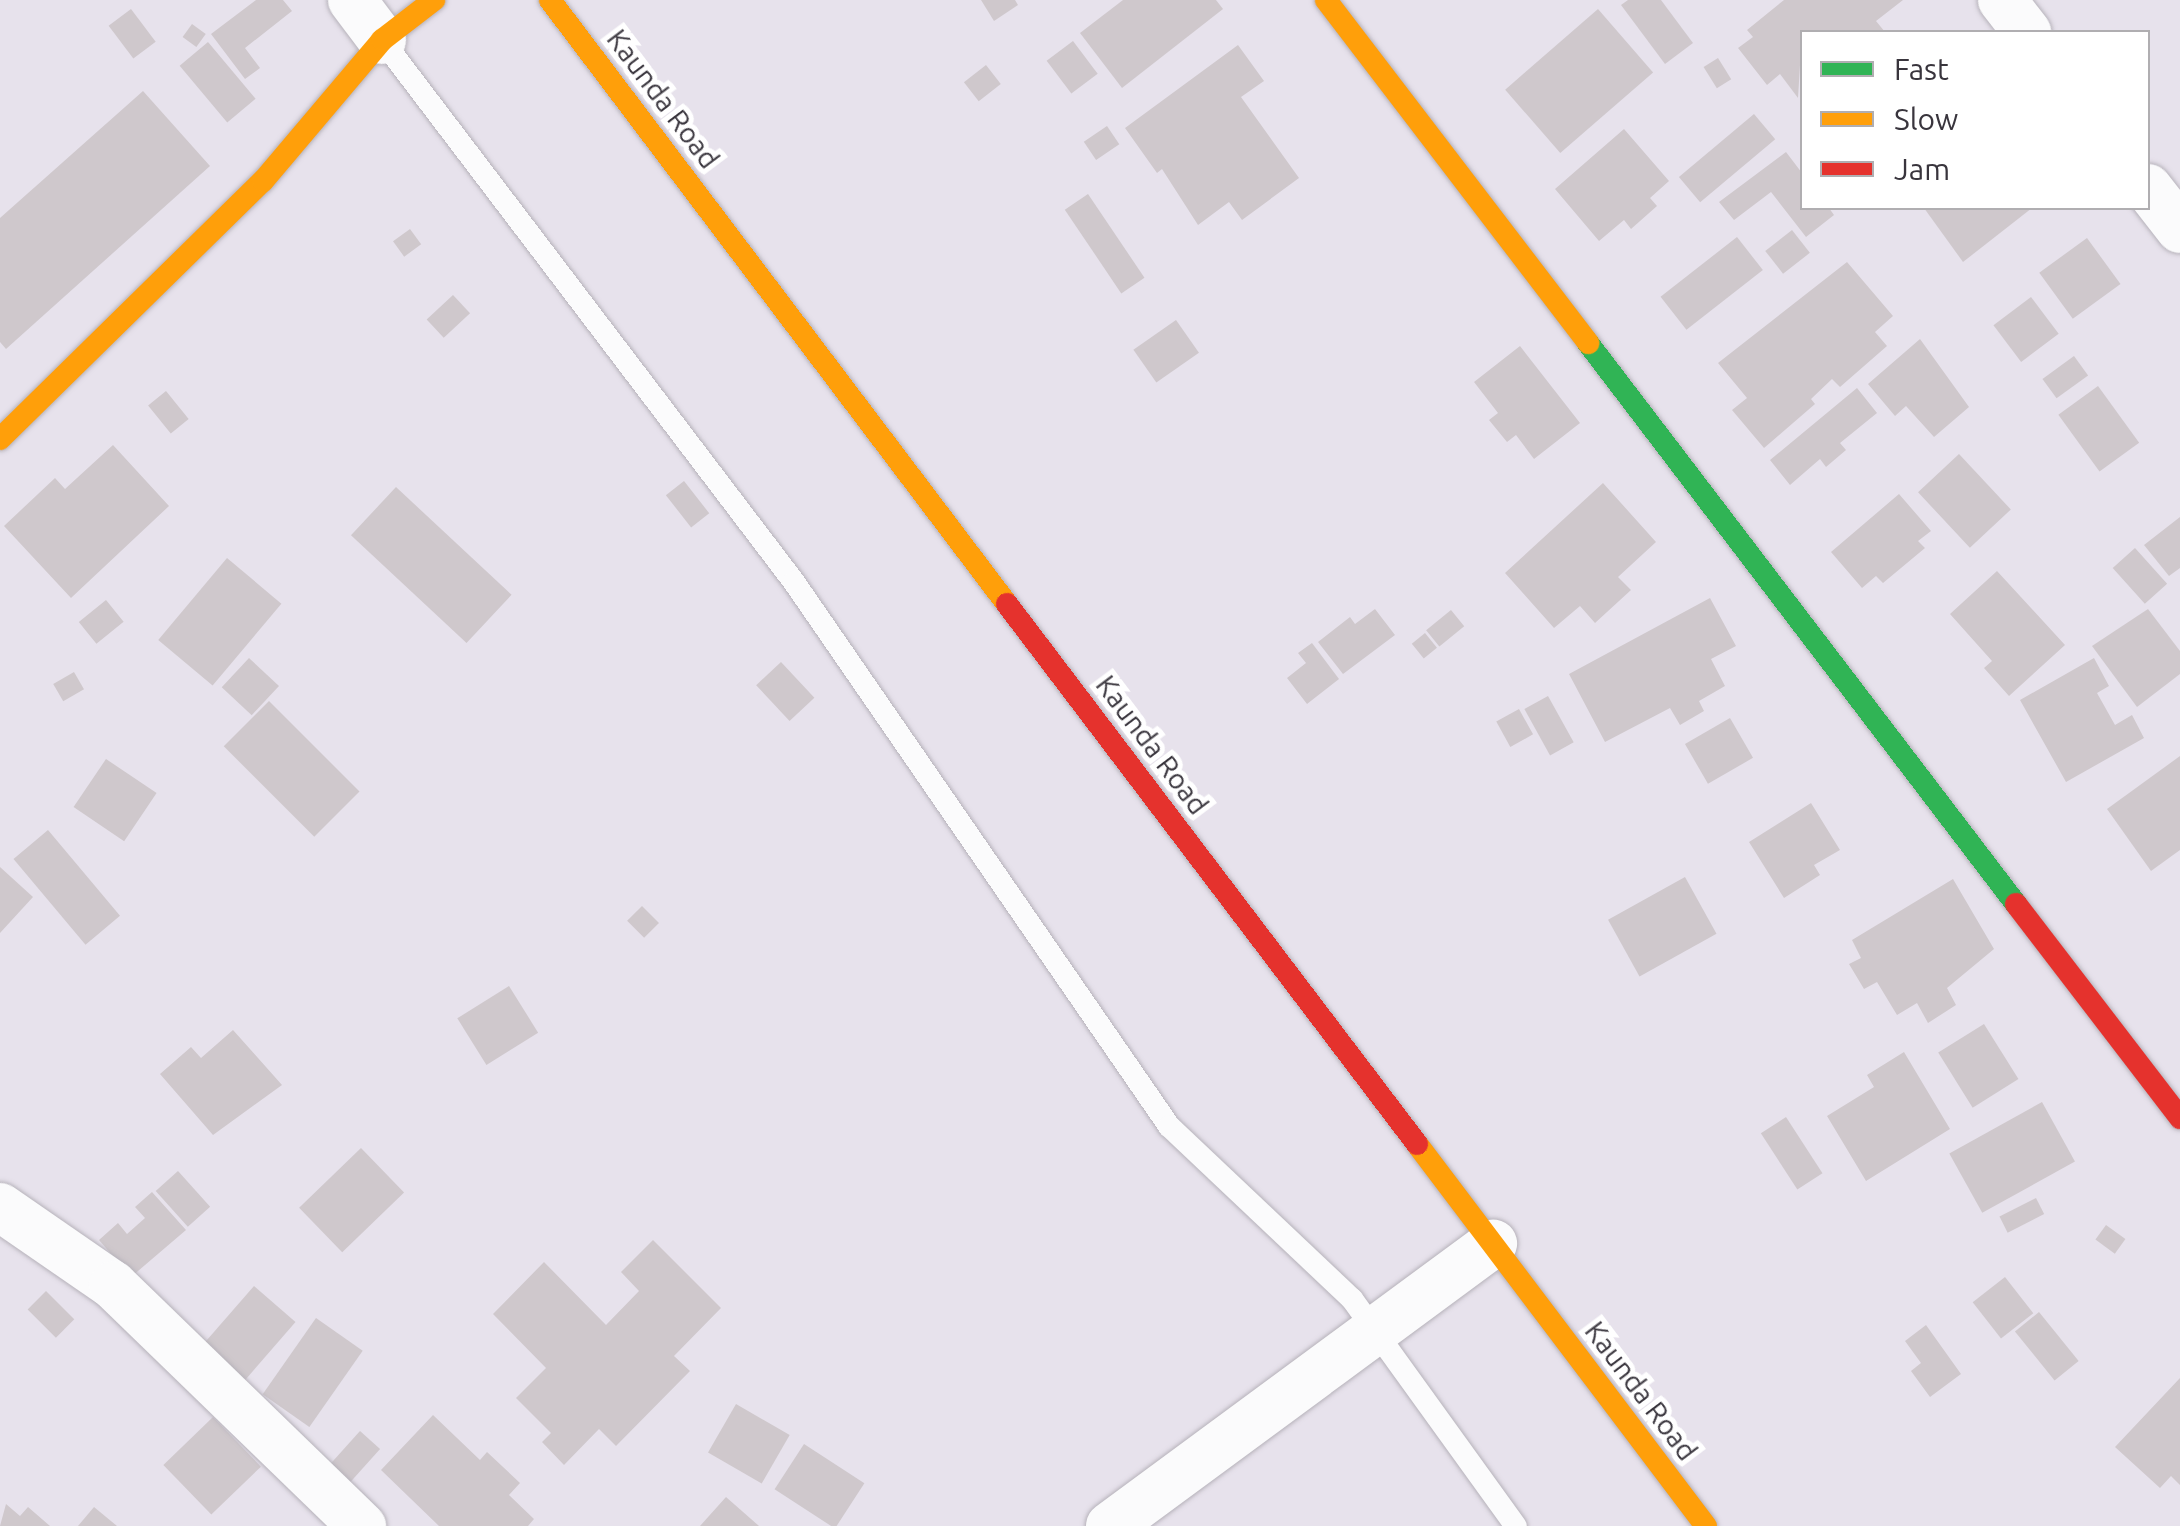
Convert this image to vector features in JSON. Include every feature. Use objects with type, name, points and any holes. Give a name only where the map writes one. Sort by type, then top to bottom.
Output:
[{"type":"street","points":[[352,0],[382,40]]},
{"type":"street","points":[[0,439],[262,181],[382,40],[434,0]]},
{"type":"street","name":"Kaunda Road","points":[[550,0],[1706,1526]]},
{"type":"street","points":[[1326,0],[2180,1118]]},
{"type":"street","points":[[2002,0],[2025,30]]},
{"type":"street","points":[[2150,191],[2180,230]]},
{"type":"street","points":[[0,1207],[113,1285],[362,1526]]},
{"type":"street","points":[[1110,1526],[1493,1244]]},
{"type":"lane","points":[[382,40],[739,507],[1169,1126],[1352,1298],[1516,1526]]},
{"type":"building","points":[[256,0],[283,0],[292,11],[245,48],[260,68],[245,79],[211,34]]},
{"type":"building","points":[[981,0],[1015,0],[1018,5],[994,21]]},
{"type":"building","points":[[1123,0],[1216,0],[1223,9],[1122,88],[1080,33]]},
{"type":"building","points":[[1628,0],[1661,0],[1693,43],[1665,64],[1621,5]]},
{"type":"building","points":[[1784,0],[1903,0],[1876,21],[1883,30],[1800,30],[1798,98],[1780,74],[1767,85],[1738,48],[1753,37],[1747,30]]},
{"type":"building","points":[[131,9],[156,42],[133,59],[109,26]]},
{"type":"building","points":[[1598,9],[1653,72],[1560,153],[1505,90]]},
{"type":"building","points":[[192,24],[206,34],[196,47],[183,37]]},
{"type":"building","points":[[1073,41],[1098,74],[1071,94],[1047,61]]},
{"type":"building","points":[[208,42],[256,99],[227,122],[180,66]]},
{"type":"building","points":[[1238,45],[1264,81],[1241,97],[1299,178],[1242,220],[1229,202],[1198,225],[1162,169],[1157,173],[1125,128]]},
{"type":"building","points":[[1718,58],[1731,79],[1717,88],[1704,67]]},
{"type":"building","points":[[986,65],[1001,84],[979,101],[964,82]]},
{"type":"building","points":[[143,91],[210,166],[6,349],[0,342],[0,218]]},
{"type":"building","points":[[1754,114],[1775,139],[1700,202],[1679,177]]},
{"type":"building","points":[[1107,126],[1119,144],[1096,160],[1084,142]]},
{"type":"building","points":[[1624,129],[1669,181],[1650,198],[1657,206],[1631,229],[1624,220],[1599,241],[1555,189]]},
{"type":"building","points":[[1786,152],[1800,170],[1800,210],[1830,210],[1834,215],[1806,237],[1771,192],[1734,220],[1719,202]]},
{"type":"building","points":[[1088,194],[1144,278],[1121,293],[1065,210]]},
{"type":"building","points":[[1925,210],[2029,210],[1963,262]]},
{"type":"building","points":[[410,229],[421,244],[404,257],[393,241]]},
{"type":"building","points":[[1792,230],[1810,253],[1783,274],[1765,251]]},
{"type":"building","points":[[1737,237],[1763,270],[1686,330],[1661,297]]},
{"type":"building","points":[[2087,238],[2121,284],[2073,319],[2039,273]]},
{"type":"building","points":[[1847,262],[1893,316],[1875,332],[1887,346],[1840,387],[1832,379],[1811,399],[1815,404],[1764,448],[1732,410],[1747,398],[1718,363]]},
{"type":"building","points":[[453,295],[470,313],[444,338],[427,320]]},
{"type":"building","points":[[2031,297],[2059,334],[2021,362],[1993,325]]},
{"type":"building","points":[[1176,320],[1199,353],[1156,383],[1133,350]]},
{"type":"building","points":[[1920,339],[1969,407],[1934,437],[1906,406],[1895,416],[1868,384]]},
{"type":"building","points":[[1520,346],[1580,423],[1534,459],[1516,435],[1507,442],[1489,420],[1498,413],[1474,382]]},
{"type":"building","points":[[2074,356],[2088,375],[2057,398],[2042,379]]},
{"type":"building","points":[[2098,386],[2139,443],[2100,471],[2058,415]]},
{"type":"building","points":[[1857,388],[1877,413],[1840,443],[1846,450],[1826,467],[1820,459],[1790,485],[1770,460]]},
{"type":"building","points":[[166,391],[189,419],[171,433],[148,405]]},
{"type":"building","points":[[113,445],[169,506],[71,598],[4,526],[55,478],[65,489]]},
{"type":"building","points":[[1959,454],[2011,510],[1970,548],[1918,492]]},
{"type":"building","points":[[684,481],[709,513],[691,527],[666,495]]},
{"type":"building","points":[[1603,483],[1656,542],[1618,577],[1631,590],[1595,623],[1580,606],[1554,628],[1505,573]]},
{"type":"building","points":[[396,487],[512,595],[467,643],[351,535]]},
{"type":"building","points":[[1899,494],[1931,531],[1918,541],[1925,548],[1883,583],[1876,576],[1862,588],[1831,552]]},
{"type":"building","points":[[2180,517],[2180,568],[2169,576],[2144,545]]},
{"type":"building","points":[[2135,548],[2167,584],[2145,604],[2113,568]]},
{"type":"building","points":[[227,558],[281,604],[213,686],[158,640]]},
{"type":"building","points":[[1997,571],[2065,645],[2009,696],[1984,668],[1992,661],[1950,614]]},
{"type":"building","points":[[1710,598],[1736,646],[1711,659],[1725,686],[1699,701],[1704,711],[1680,725],[1670,708],[1605,742],[1569,674]]},
{"type":"building","points":[[106,600],[124,622],[96,644],[79,622]]},
{"type":"building","points":[[1375,609],[1395,635],[1343,674],[1318,642],[1350,617],[1355,624]]},
{"type":"building","points":[[2148,609],[2180,651],[2180,674],[2137,707],[2092,646]]},
{"type":"building","points":[[1451,610],[1464,626],[1439,646],[1426,630]]},
{"type":"building","points":[[1425,633],[1437,648],[1424,658],[1412,644]]},
{"type":"building","points":[[1312,643],[1339,679],[1307,704],[1287,678],[1306,663],[1298,653]]},
{"type":"building","points":[[249,658],[279,686],[252,715],[222,687]]},
{"type":"building","points":[[2094,658],[2109,686],[2097,693],[2115,725],[2132,715],[2144,738],[2066,782],[2020,700]]},
{"type":"building","points":[[781,662],[814,698],[790,721],[756,685]]},
{"type":"building","points":[[74,672],[84,689],[63,701],[53,684]]},
{"type":"building","points":[[1548,696],[1574,742],[1550,755],[1524,709]]},
{"type":"building","points":[[269,701],[360,792],[314,837],[224,746]]},
{"type":"building","points":[[1519,709],[1533,734],[1510,747],[1496,722]]},
{"type":"building","points":[[1730,718],[1753,758],[1708,784],[1685,744]]},
{"type":"building","points":[[2180,756],[2180,850],[2151,871],[2107,809]]},
{"type":"building","points":[[106,759],[157,793],[124,841],[74,807]]},
{"type":"building","points":[[1811,803],[1840,850],[1814,865],[1820,875],[1784,898],[1749,842]]},
{"type":"building","points":[[48,830],[120,916],[86,945],[14,859]]},
{"type":"building","points":[[0,867],[33,897],[0,933]]},
{"type":"building","points":[[1685,877],[1717,934],[1640,977],[1608,920]]},
{"type":"building","points":[[1953,879],[1994,949],[1947,988],[1956,1005],[1928,1023],[1917,1003],[1897,1015],[1877,982],[1864,989],[1849,964],[1861,958],[1852,940]]},
{"type":"building","points":[[642,906],[659,923],[644,938],[627,921]]},
{"type":"building","points":[[509,986],[538,1033],[486,1065],[457,1018]]},
{"type":"building","points":[[1984,1024],[2018,1079],[1973,1108],[1938,1053]]},
{"type":"building","points":[[233,1030],[282,1085],[213,1135],[160,1074],[191,1047],[201,1058]]},
{"type":"building","points":[[1904,1052],[1950,1129],[1866,1181],[1827,1116],[1874,1087],[1867,1075]]},
{"type":"building","points":[[2042,1102],[2075,1161],[1982,1213],[1949,1153]]},
{"type":"building","points":[[1786,1117],[1822,1173],[1797,1190],[1761,1133]]},
{"type":"building","points":[[361,1148],[404,1193],[342,1252],[299,1208]]},
{"type":"building","points":[[178,1171],[210,1207],[188,1227],[156,1191]]},
{"type":"building","points":[[152,1192],[186,1230],[131,1277],[99,1240],[118,1223],[127,1234],[145,1218],[135,1207]]},
{"type":"building","points":[[2036,1198],[2044,1214],[2008,1233],[1999,1217]]},
{"type":"building","points":[[2106,1225],[2125,1239],[2115,1254],[2095,1240]]},
{"type":"building","points":[[653,1240],[721,1308],[674,1356],[690,1371],[616,1446],[599,1429],[564,1465],[542,1442],[551,1433],[516,1398],[546,1368],[493,1314],[544,1262],[606,1325],[639,1291],[621,1272]]},
{"type":"building","points":[[2005,1277],[2033,1313],[2001,1338],[1973,1302]]},
{"type":"building","points":[[254,1286],[296,1322],[244,1382],[202,1346]]},
{"type":"building","points":[[46,1291],[74,1319],[56,1338],[28,1309]]},
{"type":"building","points":[[2039,1312],[2079,1361],[2055,1380],[2015,1332]]},
{"type":"building","points":[[316,1318],[363,1351],[309,1427],[263,1394]]},
{"type":"building","points":[[1926,1325],[1961,1374],[1930,1397],[1911,1371],[1921,1363],[1905,1341]]},
{"type":"building","points":[[2180,1378],[2180,1485],[2171,1476],[2160,1488],[2115,1447]]},
{"type":"building","points":[[736,1404],[790,1435],[762,1483],[708,1452]]},
{"type":"building","points":[[433,1415],[480,1460],[487,1452],[520,1483],[509,1495],[534,1519],[528,1526],[439,1526],[381,1470]]},
{"type":"building","points":[[213,1417],[261,1467],[211,1515],[163,1465]]},
{"type":"building","points":[[360,1431],[380,1449],[349,1483],[329,1465]]},
{"type":"building","points":[[804,1444],[864,1483],[837,1526],[775,1489]]},
{"type":"building","points":[[726,1497],[759,1526],[700,1526]]},
{"type":"building","points":[[6,1504],[20,1516],[28,1507],[50,1526],[0,1526]]},
{"type":"building","points":[[94,1507],[117,1526],[78,1526]]},
{"type":"traffic: fast","points":[[1588,343],[2016,904]]},
{"type":"traffic: slow","points":[[0,439],[263,181],[382,40],[434,0]]},
{"type":"traffic: slow","points":[[550,0],[1007,604]]},
{"type":"traffic: slow","points":[[1326,0],[1588,343]]},
{"type":"traffic: slow","points":[[1417,1144],[1706,1526]]},
{"type":"traffic: jam","points":[[1007,604],[1417,1144]]},
{"type":"traffic: jam","points":[[2016,904],[2180,1118]]}]
